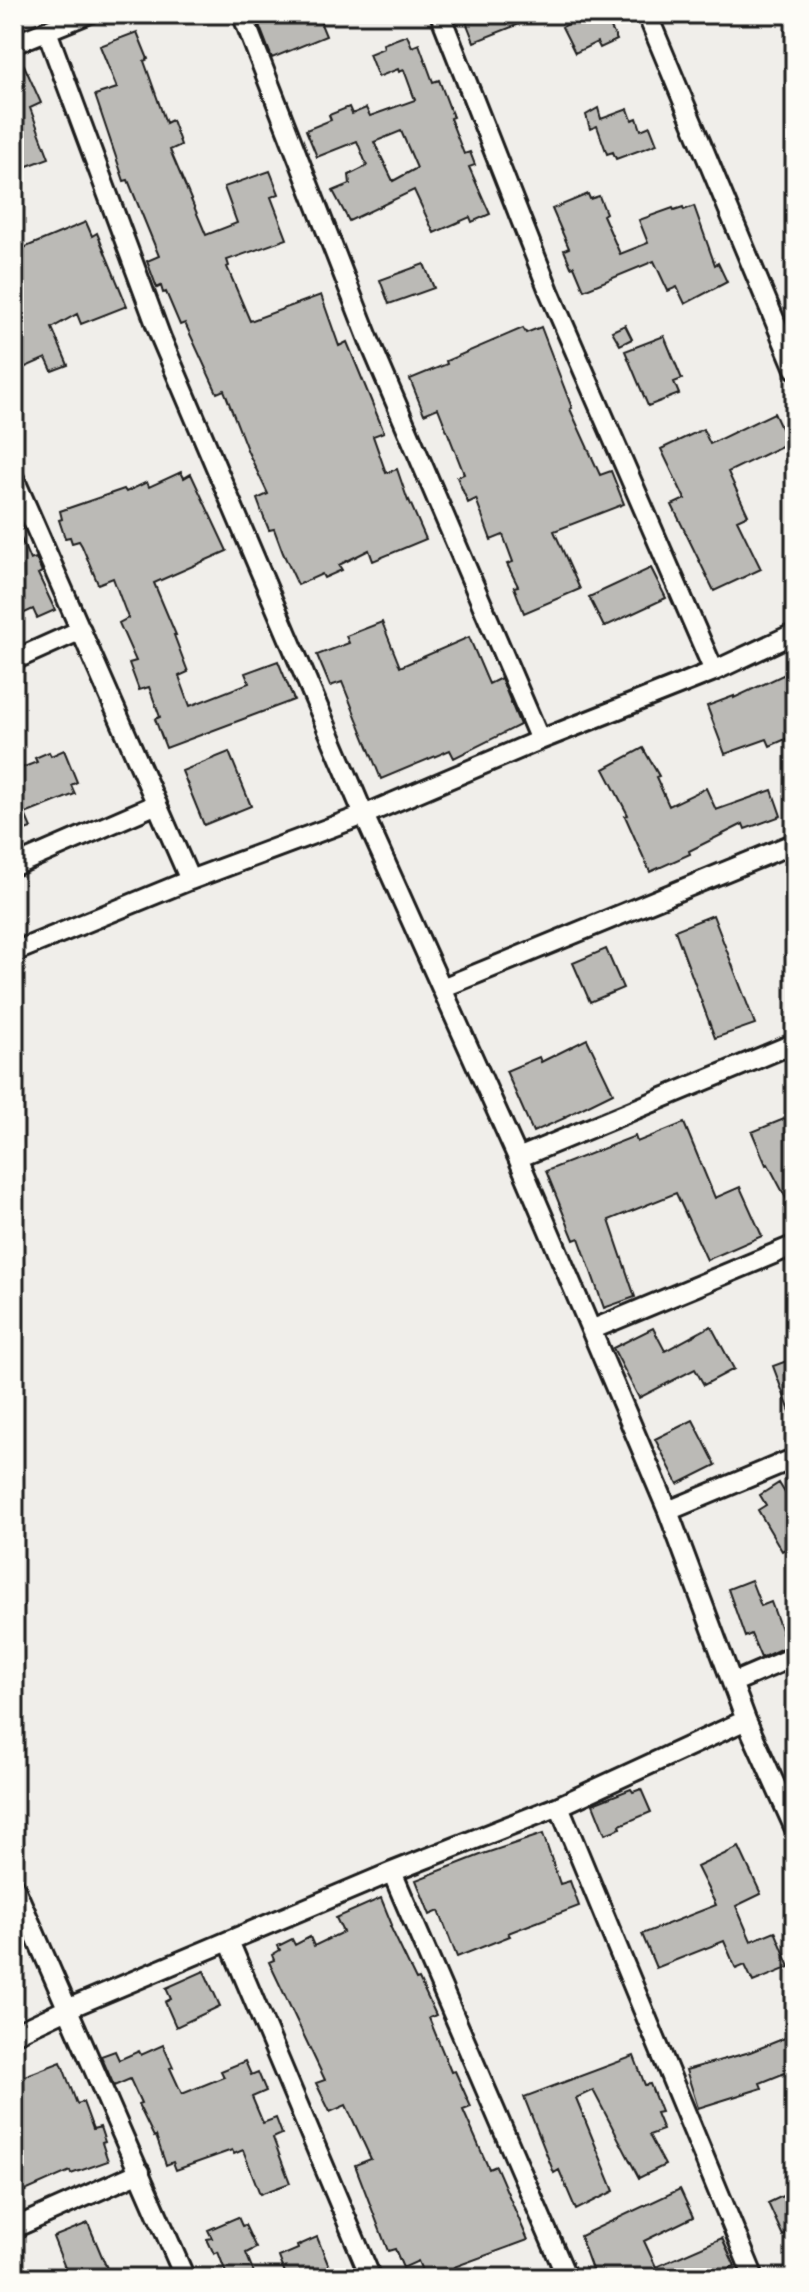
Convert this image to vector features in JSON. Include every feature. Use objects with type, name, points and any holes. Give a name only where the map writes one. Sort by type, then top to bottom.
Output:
[{"type":"street","points":[[14,44],[88,14]]},
{"type":"street","points":[[242,14],[369,340],[540,740]]},
{"type":"street","points":[[440,14],[549,291],[714,671]]},
{"type":"street","points":[[647,14],[795,369]]},
{"type":"street","points":[[47,31],[161,338],[364,815],[518,1158],[668,1511],[746,1720],[795,1829]]},
{"type":"street","points":[[14,478],[190,880]]},
{"type":"street","points":[[14,660],[81,630]]},
{"type":"street","points":[[14,952],[190,880],[364,815],[714,671],[795,633]]},
{"type":"street","points":[[14,866],[157,804]]},
{"type":"street","points":[[442,988],[795,843]]},
{"type":"street","points":[[518,1158],[795,1043]]},
{"type":"street","points":[[591,1330],[795,1245]]},
{"type":"street","points":[[668,1511],[795,1458]]},
{"type":"street","points":[[732,1683],[795,1656]]},
{"type":"street","points":[[14,2034],[392,1872],[559,1806],[746,1720]]},
{"type":"street","points":[[559,1806],[754,2278]]},
{"type":"street","points":[[392,1872],[567,2278]]},
{"type":"street","points":[[14,1886],[185,2278]]},
{"type":"street","points":[[229,1941],[371,2278]]},
{"type":"street","points":[[14,2228],[140,2172]]},
{"type":"building","points":[[260,14],[317,14],[326,36],[272,58],[258,22],[263,20]]},
{"type":"building","points":[[463,14],[542,14],[542,15],[474,42]]},
{"type":"building","points":[[589,14],[604,14],[617,40],[600,48],[597,42],[575,53],[562,27]]},
{"type":"building","points":[[137,32],[166,123],[172,120],[181,145],[170,150],[206,235],[237,223],[224,187],[270,171],[279,194],[271,197],[287,239],[227,260],[227,267],[250,321],[321,295],[339,346],[347,342],[384,432],[373,436],[386,473],[397,469],[426,539],[373,561],[369,550],[339,565],[342,570],[324,578],[322,574],[298,585],[274,529],[269,530],[264,518],[257,499],[268,494],[224,390],[217,393],[185,323],[180,325],[166,292],[163,293],[161,286],[157,288],[147,261],[159,256],[128,180],[124,181],[95,95],[117,88],[100,46]]},
{"type":"building","points":[[407,35],[412,47],[419,44],[433,82],[439,80],[464,154],[470,152],[475,165],[469,167],[490,214],[472,222],[470,217],[434,233],[414,190],[349,221],[333,191],[350,184],[349,175],[367,166],[357,141],[317,157],[306,130],[331,120],[329,115],[349,107],[352,114],[366,108],[370,116],[415,100],[404,70],[399,72],[398,69],[378,77],[369,54],[384,48],[383,44]],"holes":[[[401,131],[417,168],[393,181],[374,142]]]},
{"type":"building","points":[[24,65],[41,103],[30,108],[49,158],[14,171],[14,69]]},
{"type":"building","points":[[598,108],[601,119],[628,109],[632,120],[637,118],[641,130],[650,126],[657,144],[616,159],[613,152],[607,154],[597,126],[590,129],[586,115]]},
{"type":"building","points":[[588,194],[590,199],[599,196],[606,213],[603,215],[620,254],[648,243],[639,220],[673,208],[683,207],[684,210],[694,206],[715,265],[718,263],[727,282],[685,304],[677,287],[668,291],[654,261],[584,290],[564,250],[569,248],[552,209]]},
{"type":"building","points":[[86,222],[92,236],[97,233],[127,306],[81,324],[77,314],[52,328],[68,365],[52,371],[46,358],[19,370],[14,358],[14,252]]},
{"type":"building","points":[[424,264],[434,288],[389,304],[380,280]]},
{"type":"building","points":[[625,325],[632,339],[620,345],[612,331]]},
{"type":"building","points":[[541,327],[570,409],[600,475],[611,471],[624,504],[554,531],[580,589],[524,613],[514,587],[518,586],[507,564],[513,562],[503,535],[491,540],[476,499],[468,503],[457,477],[464,474],[438,408],[424,414],[410,379],[523,328],[526,333]]},
{"type":"building","points":[[664,336],[682,379],[674,382],[679,394],[648,406],[625,351]]},
{"type":"building","points":[[774,413],[788,443],[728,472],[748,515],[737,520],[761,569],[714,591],[672,505],[685,499],[661,449],[703,429],[710,444]]},
{"type":"building","points":[[181,472],[184,478],[191,474],[227,551],[154,583],[188,672],[179,676],[190,706],[249,683],[245,673],[278,661],[294,700],[166,748],[155,719],[160,717],[149,687],[139,690],[129,663],[136,661],[119,623],[128,618],[113,578],[98,584],[79,541],[72,543],[70,537],[65,538],[59,520],[62,519],[60,511],[124,489],[126,492],[147,482],[149,487]]},
{"type":"building","points":[[14,522],[30,560],[36,558],[42,572],[38,574],[55,610],[37,618],[33,609],[14,618]]},
{"type":"building","points":[[651,568],[666,598],[604,627],[589,597]]},
{"type":"building","points":[[382,622],[400,667],[469,637],[489,684],[501,678],[520,725],[454,758],[450,750],[381,779],[342,682],[330,686],[317,655],[349,643],[346,636]]},
{"type":"building","points":[[785,674],[795,695],[795,735],[770,746],[767,739],[725,754],[707,706],[734,698]]},
{"type":"building","points":[[643,748],[659,776],[656,777],[669,806],[706,788],[716,810],[772,790],[781,816],[745,829],[743,824],[650,872],[625,816],[628,815],[604,769]]},
{"type":"building","points":[[64,750],[77,782],[71,785],[75,794],[25,814],[31,828],[14,834],[14,771],[37,762],[35,758],[49,752],[51,756]]},
{"type":"building","points":[[229,752],[251,806],[204,825],[182,771]]},
{"type":"building","points":[[713,915],[755,1024],[715,1038],[675,930]]},
{"type":"building","points":[[606,949],[623,988],[590,1002],[573,963]]},
{"type":"building","points":[[587,1039],[613,1093],[533,1132],[506,1071],[539,1057],[541,1062]]},
{"type":"building","points":[[789,1117],[795,1131],[795,1215],[766,1165],[752,1132]]},
{"type":"building","points":[[684,1123],[715,1198],[740,1187],[762,1236],[707,1260],[676,1193],[609,1220],[635,1297],[604,1308],[579,1238],[574,1240],[546,1171],[635,1136],[637,1142]]},
{"type":"building","points":[[711,1326],[734,1369],[704,1385],[695,1369],[639,1398],[613,1348],[653,1328],[665,1351]]},
{"type":"building","points":[[795,1358],[795,1422],[794,1422],[773,1366]]},
{"type":"building","points":[[693,1420],[716,1465],[678,1484],[655,1439]]},
{"type":"building","points":[[779,1483],[795,1509],[795,1544],[782,1551],[758,1510],[766,1505],[760,1495]]},
{"type":"building","points":[[751,1580],[761,1606],[771,1602],[787,1646],[761,1658],[751,1634],[745,1637],[728,1589]]},
{"type":"building","points":[[631,1789],[633,1792],[641,1789],[651,1812],[605,1834],[593,1804]]},
{"type":"building","points":[[543,1834],[560,1884],[570,1881],[579,1906],[508,1933],[510,1936],[457,1957],[439,1911],[430,1915],[416,1880]]},
{"type":"building","points":[[739,1847],[761,1894],[736,1906],[751,1941],[775,1931],[790,1967],[753,1982],[745,1965],[736,1969],[724,1941],[656,1968],[642,1934],[716,1905],[697,1867]]},
{"type":"building","points":[[381,1898],[390,1926],[436,2015],[429,2018],[451,2072],[455,2071],[471,2107],[463,2110],[489,2169],[496,2166],[528,2240],[454,2267],[460,2278],[425,2278],[418,2261],[403,2268],[395,2249],[388,2251],[355,2165],[371,2159],[346,2105],[330,2112],[316,2083],[325,2080],[269,1962],[274,1960],[272,1955],[280,1950],[278,1946],[292,1939],[295,1945],[310,1937],[314,1946],[343,1932],[336,1918]]},
{"type":"building","points":[[204,1971],[220,2006],[176,2027],[165,2002],[171,1999],[166,1988]]},
{"type":"building","points":[[795,2034],[795,2069],[760,2083],[762,2088],[698,2108],[686,2070],[750,2052]]},
{"type":"building","points":[[163,2045],[182,2094],[224,2077],[221,2071],[245,2061],[251,2075],[258,2072],[266,2091],[252,2097],[263,2123],[276,2118],[282,2134],[273,2138],[290,2183],[260,2194],[243,2150],[234,2154],[232,2150],[176,2170],[173,2162],[166,2165],[130,2079],[114,2086],[101,2056],[115,2051],[119,2060]]},
{"type":"building","points":[[634,2056],[645,2085],[650,2084],[661,2112],[656,2113],[663,2130],[649,2135],[665,2165],[639,2178],[593,2090],[576,2098],[614,2191],[576,2210],[559,2170],[554,2173],[524,2097]]},
{"type":"building","points":[[61,2062],[77,2104],[83,2102],[93,2129],[100,2127],[108,2161],[71,2174],[70,2171],[14,2196],[14,2080]]},
{"type":"building","points":[[680,2189],[693,2217],[644,2241],[656,2267],[722,2238],[735,2266],[707,2278],[595,2278],[580,2236]]},
{"type":"building","points":[[795,2190],[795,2231],[783,2236],[768,2203]]},
{"type":"building","points":[[238,2217],[256,2248],[246,2253],[256,2278],[228,2278],[218,2252],[214,2254],[207,2239],[212,2238],[208,2230]]},
{"type":"building","points":[[88,2223],[111,2278],[69,2278],[53,2237]]},
{"type":"building","points":[[317,2237],[332,2274],[324,2278],[287,2278],[279,2257]]}]
